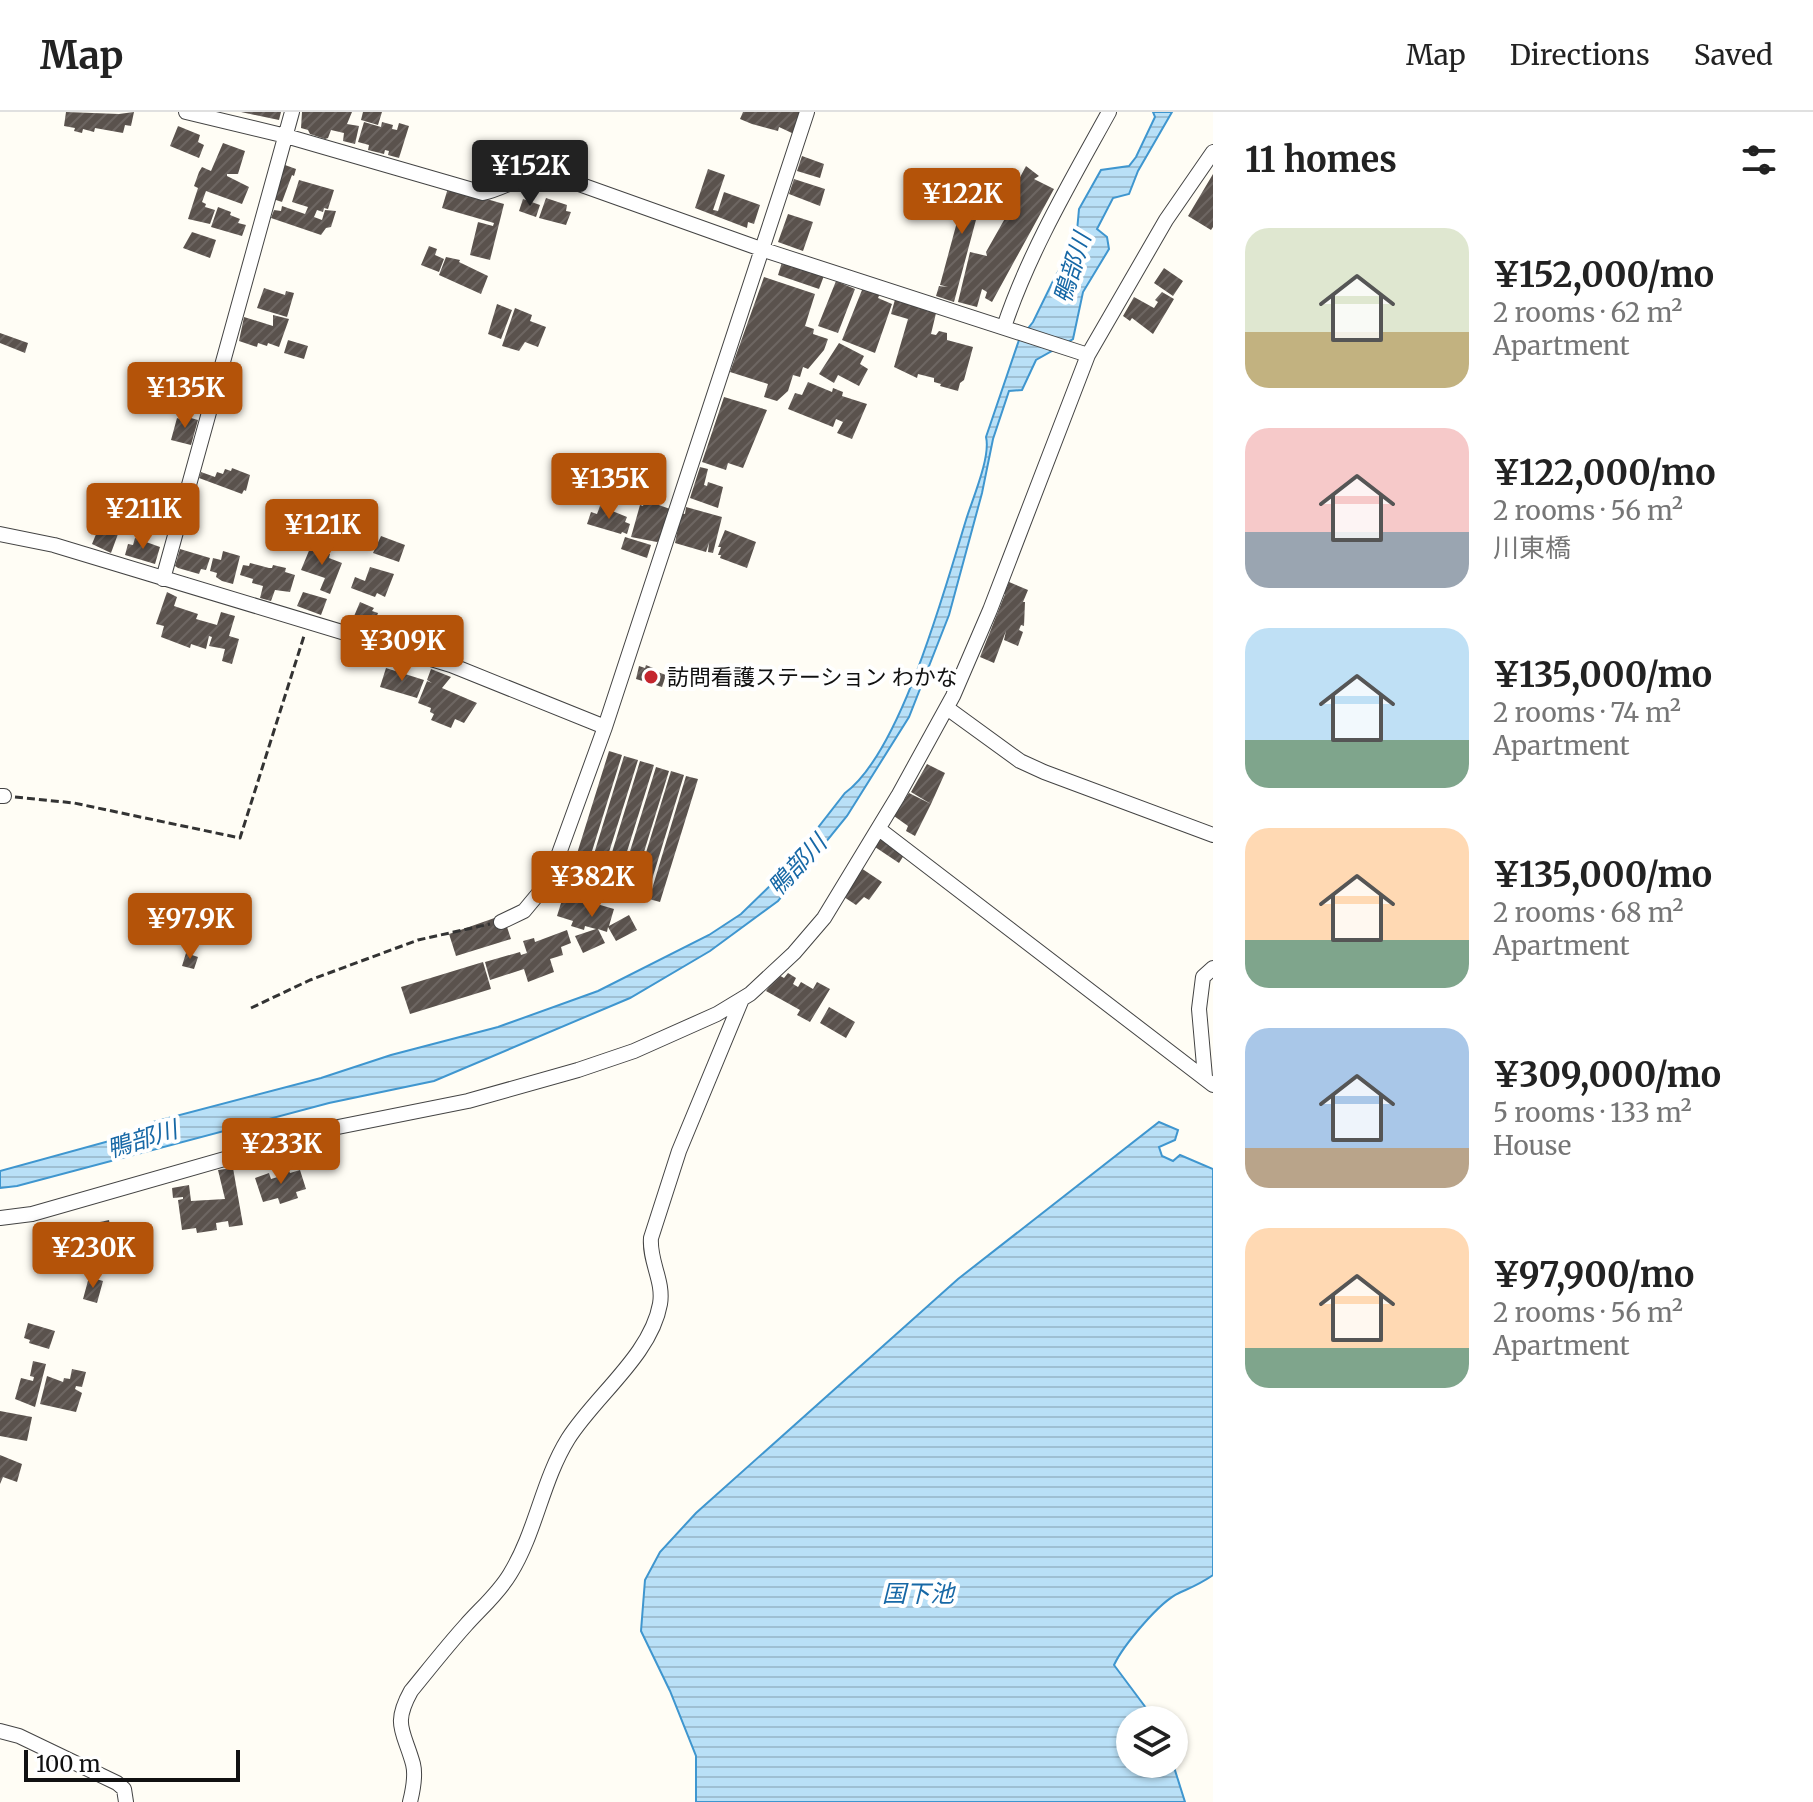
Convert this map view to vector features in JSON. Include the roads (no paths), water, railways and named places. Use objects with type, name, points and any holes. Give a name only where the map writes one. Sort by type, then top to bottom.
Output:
[{"type":"street","points":[[186,112],[286,136],[483,193],[501,189],[530,173],[548,173],[761,249],[1083,353]]},
{"type":"street","points":[[163,579],[292,112]]},
{"type":"street","points":[[501,922],[524,911],[549,881],[605,727],[807,112]]},
{"type":"street","points":[[1008,329],[1012,302],[1109,112]]},
{"type":"street","points":[[0,1218],[32,1214],[333,1128],[468,1101],[578,1070],[634,1051],[717,1014],[742,999],[794,953],[824,918],[879,829],[947,708],[990,610],[1083,353],[1166,220],[1213,152]]},
{"type":"street","points":[[0,534],[54,545],[451,665],[605,727]]},
{"type":"street","points":[[947,708],[1020,761],[1213,835]]},
{"type":"street","points":[[879,829],[1209,1081]]},
{"type":"street","points":[[1209,1081],[1199,1009],[1203,977],[1213,968]]},
{"type":"street","points":[[410,1802],[414,1765],[400,1731],[403,1706],[411,1691],[510,1575],[566,1443],[585,1413],[650,1334],[661,1290],[650,1250],[651,1238],[679,1151],[742,999]]},
{"type":"street","points":[[0,1731],[19,1736],[117,1783],[124,1789],[126,1802]]},
{"type":"water","name":"鴨部川","points":[[1153,112],[1172,112],[1138,171],[1129,194],[1113,198],[1097,229],[1107,237],[1109,249],[1083,292],[1073,339],[1036,360],[1022,390],[1009,391],[993,439],[982,493],[949,615],[909,717],[847,816],[778,901],[710,951],[630,998],[434,1081],[329,1103],[0,1188],[0,1171],[153,1129],[153,1122],[498,1027],[598,991],[709,935],[741,914],[781,875],[885,743],[919,667],[933,625],[983,467],[986,437],[1019,340],[1033,322],[1076,242],[1079,209],[1101,170],[1129,166],[1155,117]]},
{"type":"water","name":"国下池","points":[[1159,1122],[1178,1130],[1175,1140],[1159,1147],[1162,1156],[1173,1161],[1180,1155],[1213,1169],[1213,1575],[1162,1605],[1133,1636],[1114,1665],[1145,1706],[1116,1706],[1116,1778],[1177,1778],[1185,1802],[696,1802],[696,1756],[641,1631],[645,1580],[660,1552],[696,1513],[958,1279]]},
{"type":"place","name":"訪問看護ステーション わかな","points":[[651,677]]}]
